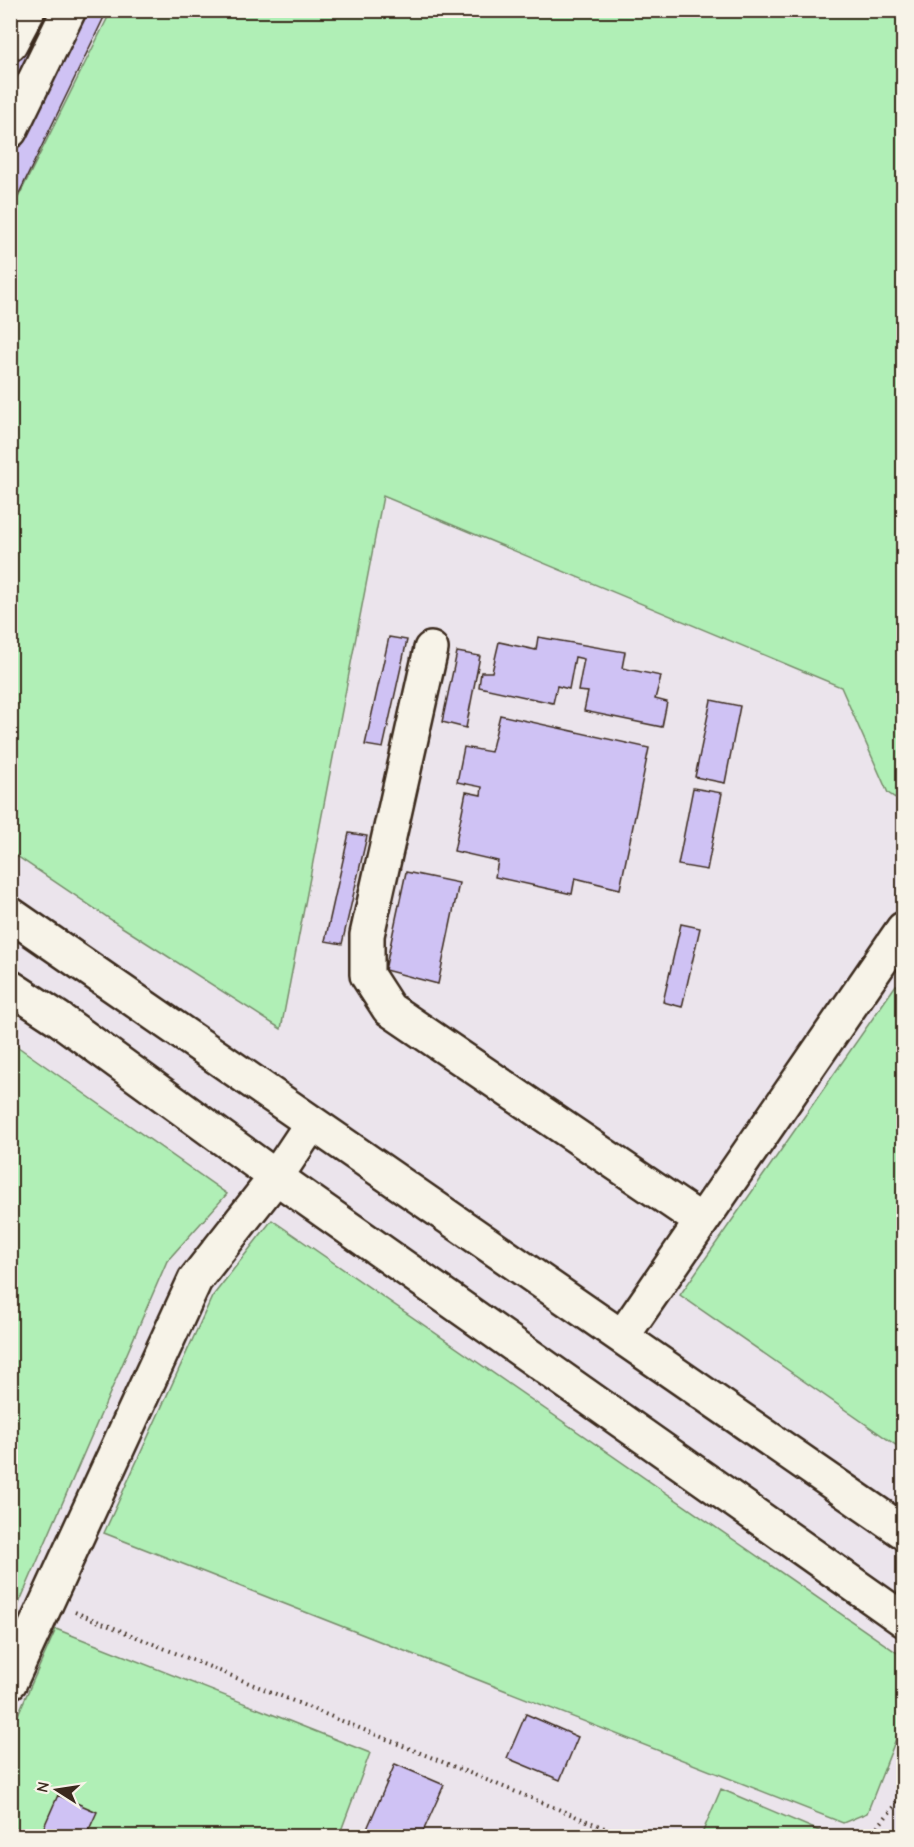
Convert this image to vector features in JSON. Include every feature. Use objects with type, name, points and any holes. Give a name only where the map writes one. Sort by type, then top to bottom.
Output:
[{"type":"street","points":[[10,44],[28,10]]},
{"type":"street","points":[[10,131],[69,10]]},
{"type":"street","points":[[431,649],[367,935],[367,975],[389,1009],[701,1221]]},
{"type":"street","points":[[10,914],[903,1532]]},
{"type":"street","points":[[622,1337],[903,929]]},
{"type":"street","points":[[10,987],[59,1019],[276,1177],[903,1620]]},
{"type":"street","points":[[10,1682],[195,1280],[276,1177],[312,1123]]},
{"type":"path","points":[[47,1600],[624,1836]]},
{"type":"path","points":[[870,1836],[894,1807],[903,1784]]},
{"type":"shaded area","points":[[11,11],[903,11],[903,1836],[11,1836]]},
{"type":"green space","points":[[111,11],[903,11],[903,803],[888,793],[841,687],[383,496],[281,1029],[122,927],[11,852],[11,212]]},
{"type":"green space","points":[[896,985],[904,989],[903,1450],[680,1295]]},
{"type":"green space","points":[[11,1042],[227,1194],[167,1261],[11,1622]]},
{"type":"green space","points":[[272,1220],[903,1657],[903,1721],[867,1813],[843,1823],[104,1533],[212,1297]]},
{"type":"green space","points":[[56,1629],[370,1753],[339,1836],[11,1836],[11,1730]]},
{"type":"green space","points":[[721,1789],[831,1836],[701,1836]]},
{"type":"building","points":[[34,10],[62,10],[10,117],[10,59]]},
{"type":"building","points":[[80,10],[107,11],[10,212],[10,151]]},
{"type":"building","points":[[389,637],[407,640],[383,748],[365,745]]},
{"type":"building","points":[[538,637],[625,652],[622,668],[661,676],[655,699],[667,702],[662,727],[584,711],[588,692],[578,691],[584,659],[575,657],[569,689],[557,686],[553,703],[479,687],[481,672],[492,672],[499,642],[536,650]]},
{"type":"building","points":[[457,652],[480,656],[466,728],[442,722]]},
{"type":"building","points":[[711,700],[740,706],[725,783],[695,777]]},
{"type":"building","points":[[500,715],[649,748],[620,889],[575,878],[572,894],[495,877],[498,861],[454,851],[466,792],[481,795],[482,787],[457,782],[464,747],[491,752]]},
{"type":"building","points":[[693,788],[722,793],[707,870],[678,865]]},
{"type":"building","points":[[349,833],[367,836],[342,944],[325,941]]},
{"type":"building","points":[[406,872],[459,883],[438,984],[385,970]]},
{"type":"building","points":[[681,924],[700,928],[682,1007],[663,1002]]},
{"type":"building","points":[[526,1714],[578,1737],[560,1780],[507,1758]]},
{"type":"building","points":[[395,1764],[444,1785],[421,1836],[364,1836]]},
{"type":"building","points":[[58,1795],[97,1812],[86,1836],[40,1836]]}]
